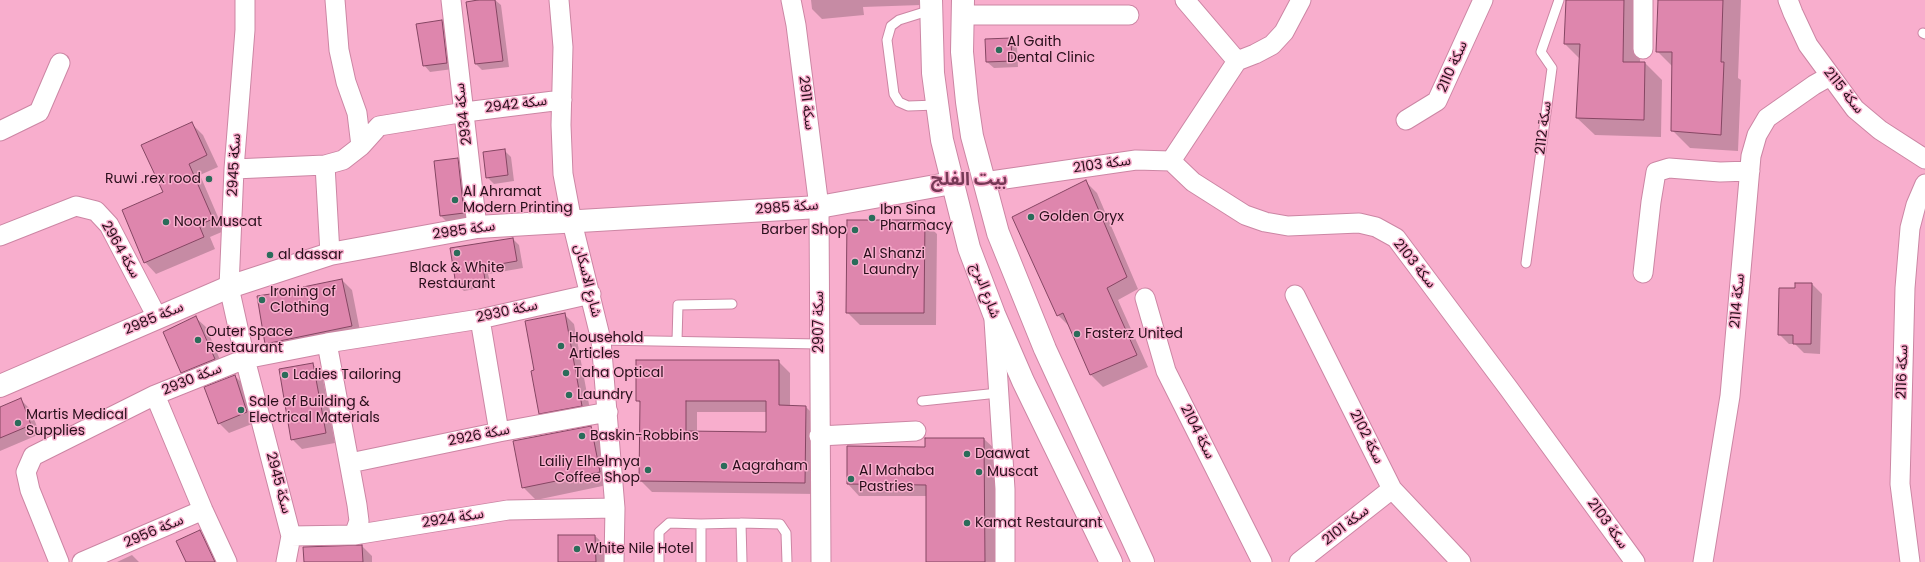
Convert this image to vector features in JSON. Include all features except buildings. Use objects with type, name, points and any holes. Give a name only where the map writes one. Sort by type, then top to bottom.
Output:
[{"type":"main road","name":"شارع البرج","points":[[931,5],[933,73],[942,140],[969,248],[994,314],[1024,381],[1111,562]]},
{"type":"main road","points":[[962,7],[962,52],[972,136],[998,233],[1045,349],[1143,562]]},
{"type":"main road","name":"سكة 2985","points":[[0,386],[229,287],[330,254],[477,227],[819,207],[952,183]]},
{"type":"street","name":"سكة 2945","points":[[245,0],[245,30],[234,168],[229,287],[245,359],[291,536],[286,562]]},
{"type":"street","points":[[335,0],[339,50],[346,82],[357,113],[361,146]]},
{"type":"street","name":"سكة 2934","points":[[451,0],[477,227]]},
{"type":"street","name":"شارع الاسكان","points":[[559,0],[563,47],[563,174],[572,222],[591,294],[601,340],[615,508],[614,562]]},
{"type":"street","name":"سكة 2911","points":[[791,0],[796,25],[819,207]]},
{"type":"street","points":[[1185,0],[1236,61]]},
{"type":"street","points":[[1170,161],[1236,61],[1255,54],[1272,45],[1284,32],[1301,0]]},
{"type":"street","name":"سكة 2110","points":[[1406,120],[1437,101],[1483,0]]},
{"type":"street","points":[[1643,49],[1644,0]]},
{"type":"street","name":"سكة 2115","points":[[1788,0],[1792,13],[1808,45],[1855,109],[1880,130],[1925,159]]},
{"type":"street","points":[[962,7],[1128,15]]},
{"type":"street","points":[[0,131],[39,112],[60,63]]},
{"type":"street","name":"سكة 2114","points":[[1703,562],[1730,396],[1751,156],[1758,135],[1767,118],[1814,84],[1830,76]]},
{"type":"street","name":"سكة 2942","points":[[234,168],[325,165],[343,160],[361,146],[379,126],[465,112],[562,100]]},
{"type":"street","name":"سكة 2103","points":[[984,182],[1136,160],[1170,161],[1194,182],[1245,215],[1265,222],[1288,226],[1359,224],[1376,227],[1396,238],[1634,562]]},
{"type":"street","points":[[325,165],[330,254]]},
{"type":"street","points":[[1643,273],[1656,172],[1669,168],[1720,172],[1750,171]]},
{"type":"street","name":"سكة 2116","points":[[1910,562],[1900,484],[1905,288],[1910,228],[1916,205],[1925,184]]},
{"type":"street","name":"سكة 2964","points":[[0,236],[76,206],[96,211],[108,225],[157,317]]},
{"type":"street","name":"سكة 2907","points":[[819,207],[819,436],[821,562]]},
{"type":"street","name":"سكة 2930","points":[[59,562],[30,490],[26,472],[33,456],[155,395],[245,359],[327,343],[480,318],[591,294]]},
{"type":"street","name":"سكة 2102","points":[[1295,295],[1392,488],[1461,562]]},
{"type":"street","name":"سكة 2104","points":[[1145,298],[1166,370],[1262,562]]},
{"type":"street","points":[[994,314],[1005,489],[1005,562]]},
{"type":"street","points":[[480,318],[499,432]]},
{"type":"street","points":[[327,343],[350,463],[359,521],[354,535]]},
{"type":"street","points":[[155,395],[203,510],[227,562]]},
{"type":"street","name":"سكة 2926","points":[[350,463],[499,432],[608,412]]},
{"type":"street","points":[[819,436],[916,431]]},
{"type":"street","name":"سكة 2101","points":[[1299,562],[1392,488]]},
{"type":"street","name":"سكة 2924","points":[[291,536],[354,535],[508,510],[615,508]]},
{"type":"street","name":"سكة 2956","points":[[82,562],[203,510]]},
{"type":"lane","name":"سكة 2112","points":[[1526,263],[1552,68],[1541,52],[1560,0]]},
{"type":"lane","points":[[931,5],[891,26],[887,40],[894,94],[900,102],[908,106],[937,106]]},
{"type":"lane","points":[[677,341],[678,305],[732,304]]},
{"type":"lane","points":[[601,340],[819,344]]},
{"type":"lane","points":[[922,401],[998,393]]},
{"type":"lane","points":[[659,562],[659,532],[669,523],[742,523],[780,524],[786,533],[787,562]]},
{"type":"lane","points":[[742,523],[742,562]]},
{"type":"lane","points":[[701,524],[701,562]]},
{"type":"place","name":"Al Gaith Dental Clinic","points":[[999,50]]},
{"type":"place","name":"Ruwi .rex rood","points":[[209,179]]},
{"type":"place","name":"Al Ahramat Modern Printing","points":[[455,200]]},
{"type":"place","name":"Golden Oryx","points":[[1031,217]]},
{"type":"place","name":"Ibn Sina Pharmacy","points":[[872,218]]},
{"type":"place","name":"Noor Muscat","points":[[166,222]]},
{"type":"place","name":"Barber Shop","points":[[855,230]]},
{"type":"place","name":"Black & White Restaurant","points":[[457,253]]},
{"type":"place","name":"al dassar","points":[[270,255]]},
{"type":"place","name":"Al Shanzi Laundry","points":[[855,262]]},
{"type":"place","name":"Ironing of Clothing","points":[[262,300]]},
{"type":"place","name":"Fasterz United","points":[[1077,334]]},
{"type":"place","name":"Outer Space Restaurant","points":[[198,340]]},
{"type":"place","name":"Household Articles","points":[[561,346]]},
{"type":"place","name":"Taha Optical","points":[[566,373]]},
{"type":"place","name":"Ladies Tailoring","points":[[285,375]]},
{"type":"place","name":"Laundry","points":[[569,395]]},
{"type":"place","name":"Sale of Building & Electrical Materials","points":[[241,410]]},
{"type":"place","name":"Martis Medical Supplies","points":[[18,423]]},
{"type":"place","name":"Baskin-Robbins","points":[[582,436]]},
{"type":"place","name":"Daawat","points":[[967,454]]},
{"type":"place","name":"Aagraham","points":[[724,466]]},
{"type":"place","name":"Lailiy Elhelmya Coffee Shop","points":[[648,470]]},
{"type":"place","name":"Muscat","points":[[979,472]]},
{"type":"place","name":"Al Mahaba Pastries","points":[[851,479]]},
{"type":"place","name":"Kamat Restaurant","points":[[967,523]]},
{"type":"place","name":"White Nile Hotel","points":[[577,549]]},
{"type":"district","name":"بيت الفلج","points":[[969,180]]}]
